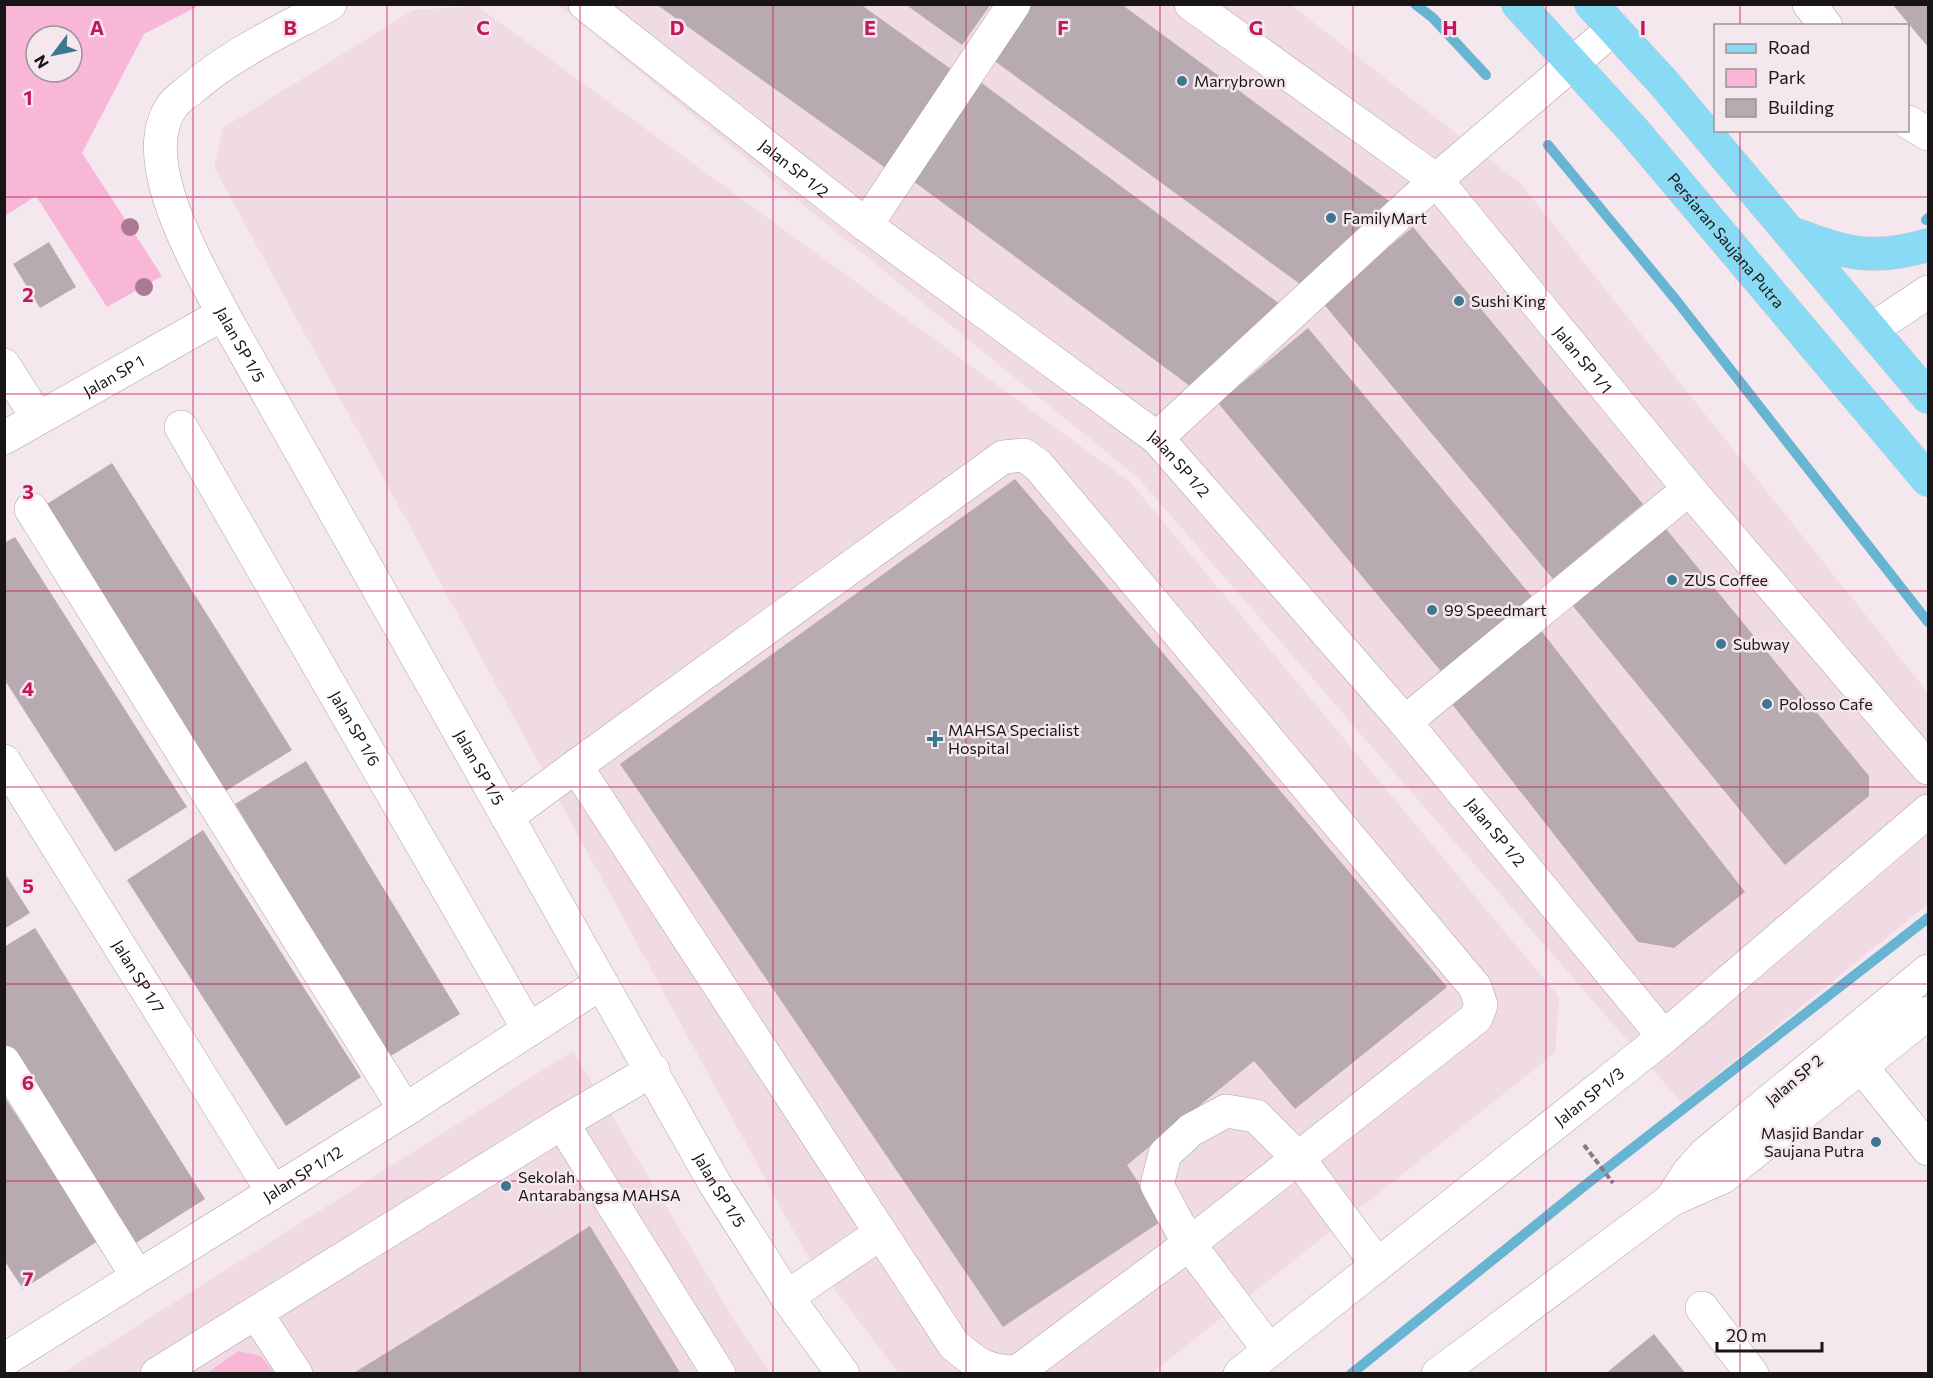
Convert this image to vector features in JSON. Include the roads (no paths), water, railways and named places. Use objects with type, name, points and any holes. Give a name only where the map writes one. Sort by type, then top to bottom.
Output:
[{"type":"main road","name":"Persiaran Saujana Putra","points":[[1518,4],[1573,63],[1929,480]]},
{"type":"main road","points":[[1591,4],[1929,397]]},
{"type":"main road","points":[[1790,233],[1839,250],[1869,256],[1900,254],[1929,245]]},
{"type":"street","name":"Jalan SP 1/5","points":[[330,4],[215,67],[172,105],[159,141],[163,175],[173,213],[223,314],[601,983],[653,1070],[715,1184],[787,1297],[843,1374]]},
{"type":"street","name":"Jalan SP 1/2","points":[[585,4],[867,225],[1158,438],[1405,722],[1664,1037]]},
{"type":"street","points":[[867,225],[1014,4]]},
{"type":"street","name":"Jalan SP 1/1","points":[[1191,4],[1436,180],[1689,489],[1929,768]]},
{"type":"street","points":[[1809,4],[1824,24]]},
{"type":"street","points":[[1158,438],[1436,180],[1614,28]]},
{"type":"street","points":[[1909,123],[1929,134]]},
{"type":"street","points":[[1871,330],[1929,292]]},
{"type":"street","name":"Jalan SP 1","points":[[4,438],[37,417],[223,314]]},
{"type":"street","points":[[4,365],[37,417]]},
{"type":"street","name":"Jalan SP 1/6","points":[[181,427],[529,1030]]},
{"type":"street","points":[[507,817],[576,766],[1003,457],[1024,455],[1038,465],[1475,987],[1481,1005],[1476,1018],[1188,1245],[1017,1372],[996,1372],[977,1365],[954,1346],[576,766]]},
{"type":"street","points":[[1405,722],[1689,489]]},
{"type":"street","points":[[31,509],[405,1110]]},
{"type":"street","name":"Jalan SP 1/7","points":[[4,761],[273,1192]]},
{"type":"street","name":"Jalan SP 1/3","points":[[1240,1374],[1376,1263],[1564,1119],[1664,1037],[1929,811]]},
{"type":"street","name":"Jalan SP 2","points":[[1438,1374],[1671,1200],[1723,1177],[1851,1054],[1929,971]]},
{"type":"street","name":"Jalan SP 1/12","points":[[6,1356],[405,1110],[601,983]]},
{"type":"street","name":"Jalan SP 2","points":[[1851,1054],[1929,1013]]},
{"type":"street","points":[[1851,1054],[1929,1149]]},
{"type":"street","points":[[4,1062],[137,1276]]},
{"type":"street","points":[[156,1374],[562,1123],[653,1070]]},
{"type":"street","points":[[1269,1350],[1188,1245],[1157,1185],[1165,1154],[1191,1130],[1226,1111],[1256,1116],[1299,1159],[1376,1263]]},
{"type":"street","points":[[562,1123],[720,1374]]},
{"type":"street","points":[[787,1297],[881,1233]]},
{"type":"street","points":[[1702,1308],[1752,1374]]},
{"type":"street","points":[[256,1313],[296,1374]]},
{"type":"waterway","points":[[1415,4],[1433,18],[1486,75]]},
{"type":"waterway","points":[[1548,145],[1676,300],[1928,622]]},
{"type":"waterway","points":[[1351,1374],[1588,1183],[1928,918]]},
{"type":"place","name":"Marrybrown","points":[[1182,81]]},
{"type":"place","name":"FamilyMart","points":[[1331,218]]},
{"type":"place","name":"Sushi King","points":[[1459,301]]},
{"type":"place","name":"ZUS Coffee","points":[[1672,580]]},
{"type":"place","name":"99 Speedmart","points":[[1432,610]]},
{"type":"place","name":"Subway","points":[[1721,644]]},
{"type":"place","name":"Polosso Cafe","points":[[1767,704]]},
{"type":"place","name":"MAHSA Specialist Hospital","points":[[935,739]]},
{"type":"place","name":"Masjid Bandar Saujana Putra","points":[[1876,1142]]},
{"type":"place","name":"Sekolah Antarabangsa MAHSA","points":[[506,1186]]}]
